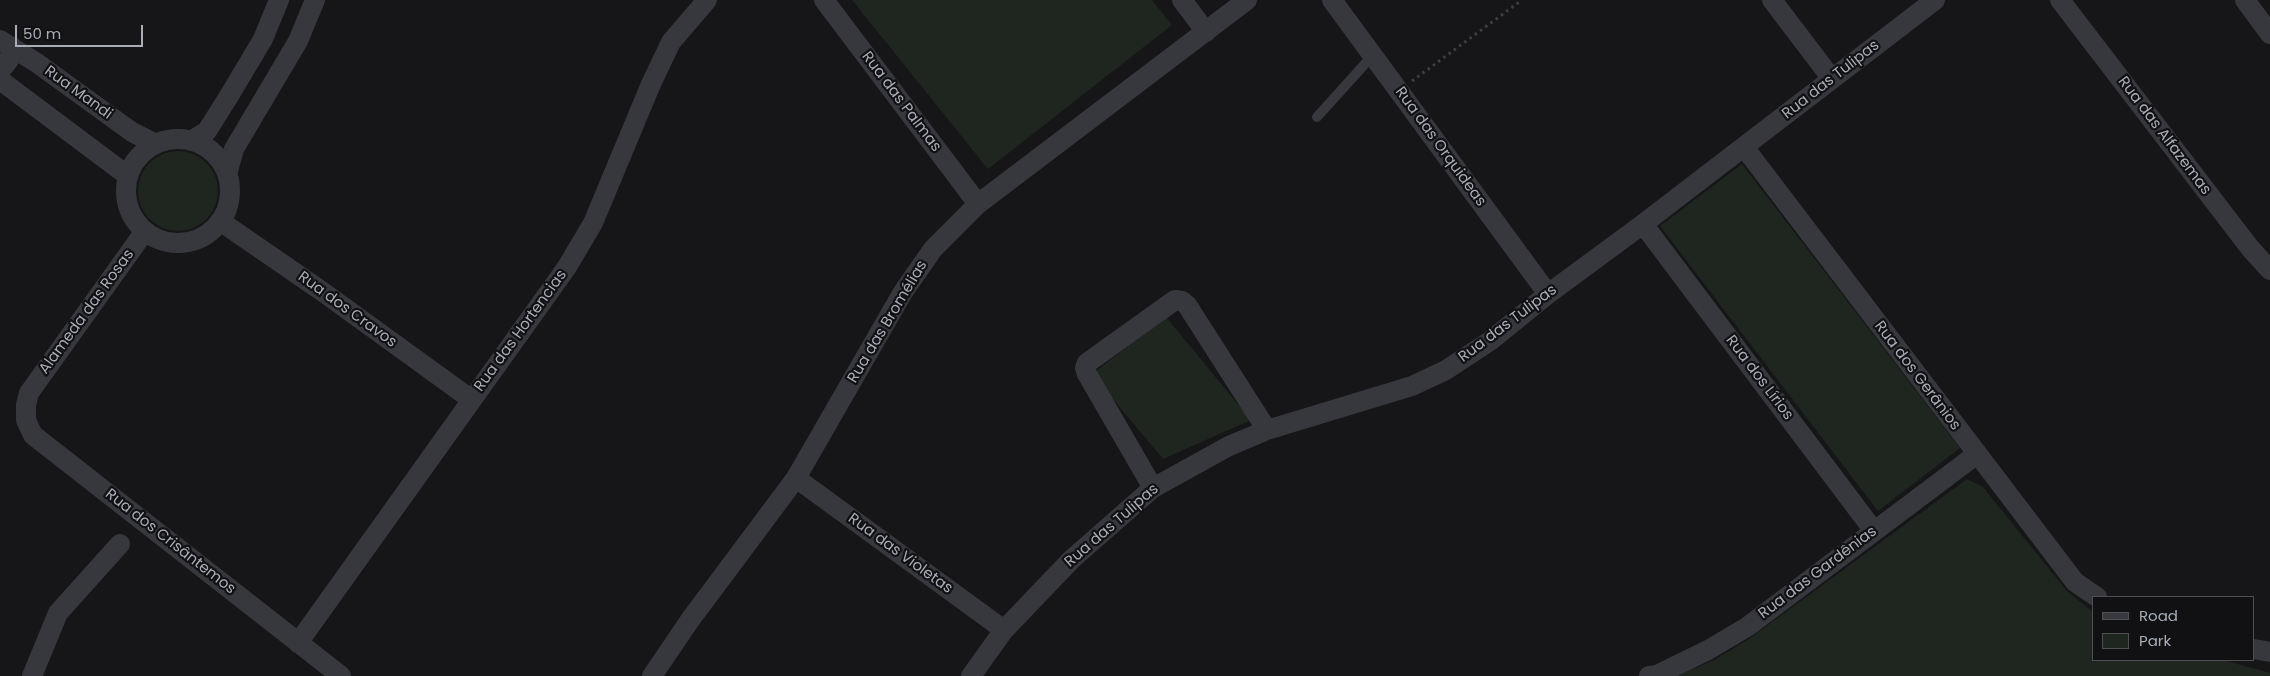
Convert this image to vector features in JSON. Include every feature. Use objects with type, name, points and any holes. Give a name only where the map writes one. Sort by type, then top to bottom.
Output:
[{"type":"street","points":[[191,141],[207,131],[263,39],[279,0]]},
{"type":"street","points":[[227,174],[234,149],[298,40],[315,0]]},
{"type":"street","name":"Rua das Hortencias","points":[[298,643],[567,267],[594,223],[651,84],[671,42],[707,0]]},
{"type":"street","name":"Rua das Palmas","points":[[824,0],[978,204]]},
{"type":"street","points":[[1182,0],[1206,32]]},
{"type":"street","name":"Rua das Bromélias","points":[[652,676],[690,620],[796,478],[903,292],[933,249],[978,204],[1247,0]]},
{"type":"street","name":"Rua das Orquideas","points":[[1332,0],[1548,294]]},
{"type":"street","points":[[1772,0],[1832,79]]},
{"type":"street","name":"Rua das Tulipas","points":[[971,676],[1004,630],[1072,559],[1153,488],[1229,446],[1267,430],[1412,386],[1437,374],[1490,341],[1548,294],[1643,224],[1935,0]]},
{"type":"street","name":"Rua das Alfazemas","points":[[2060,0],[2250,248],[2270,270]]},
{"type":"street","points":[[2245,0],[2270,34]]},
{"type":"street","points":[[0,71],[9,60],[6,43]]},
{"type":"street","name":"Rua Mandi","points":[[6,43],[132,132],[156,144]]},
{"type":"street","points":[[0,80],[128,176]]},
{"type":"street","points":[[173,140],[191,141],[206,148],[219,159],[227,174],[230,190],[228,206],[220,221],[208,233],[193,241],[176,243],[160,240],[145,232],[134,220],[128,206],[126,191],[128,176],[134,163],[144,152],[156,144],[173,140]]},
{"type":"street","name":"Rua dos Gerânios","points":[[1744,147],[2075,582],[2096,596]]},
{"type":"street","name":"Rua dos Cravos","points":[[220,221],[323,292],[472,400]]},
{"type":"street","name":"Rua dos Lírios","points":[[1643,224],[1874,531]]},
{"type":"street","name":"Alameda das Rosas","points":[[28,393],[145,232]]},
{"type":"street","points":[[1153,488],[1086,374],[1086,368],[1087,363],[1175,300],[1187,305],[1267,430]]},
{"type":"street","name":"Rua dos Crisântemos","points":[[28,393],[26,420],[32,435],[341,676]]},
{"type":"street","name":"Rua das Gardênias","points":[[1649,676],[1708,650],[1747,627],[1977,454]]},
{"type":"street","name":"Rua das Violetas","points":[[796,478],[1004,630]]},
{"type":"street","points":[[32,676],[58,613],[120,544]]},
{"type":"street","points":[[2255,649],[2270,652]]},
{"type":"lane","points":[[1317,117],[1374,55]]},
{"type":"path","points":[[1398,92],[1522,0]]},
{"type":"green space","points":[[852,0],[1152,0],[1172,25],[988,169]]},
{"type":"green space","points":[[178,151],[193,154],[206,163],[215,176],[218,191],[215,206],[206,219],[193,228],[178,231],[163,228],[150,219],[141,206],[138,191],[141,176],[150,163],[163,154]]},
{"type":"green space","points":[[1742,164],[1960,448],[1878,511],[1660,226]]},
{"type":"green space","points":[[1166,317],[1251,420],[1163,459],[1092,374]]},
{"type":"green space","points":[[1967,479],[1983,487],[2067,591],[2092,611],[2092,661],[2227,661],[2270,673],[2270,676],[1677,676],[1716,659],[1749,639]]}]
